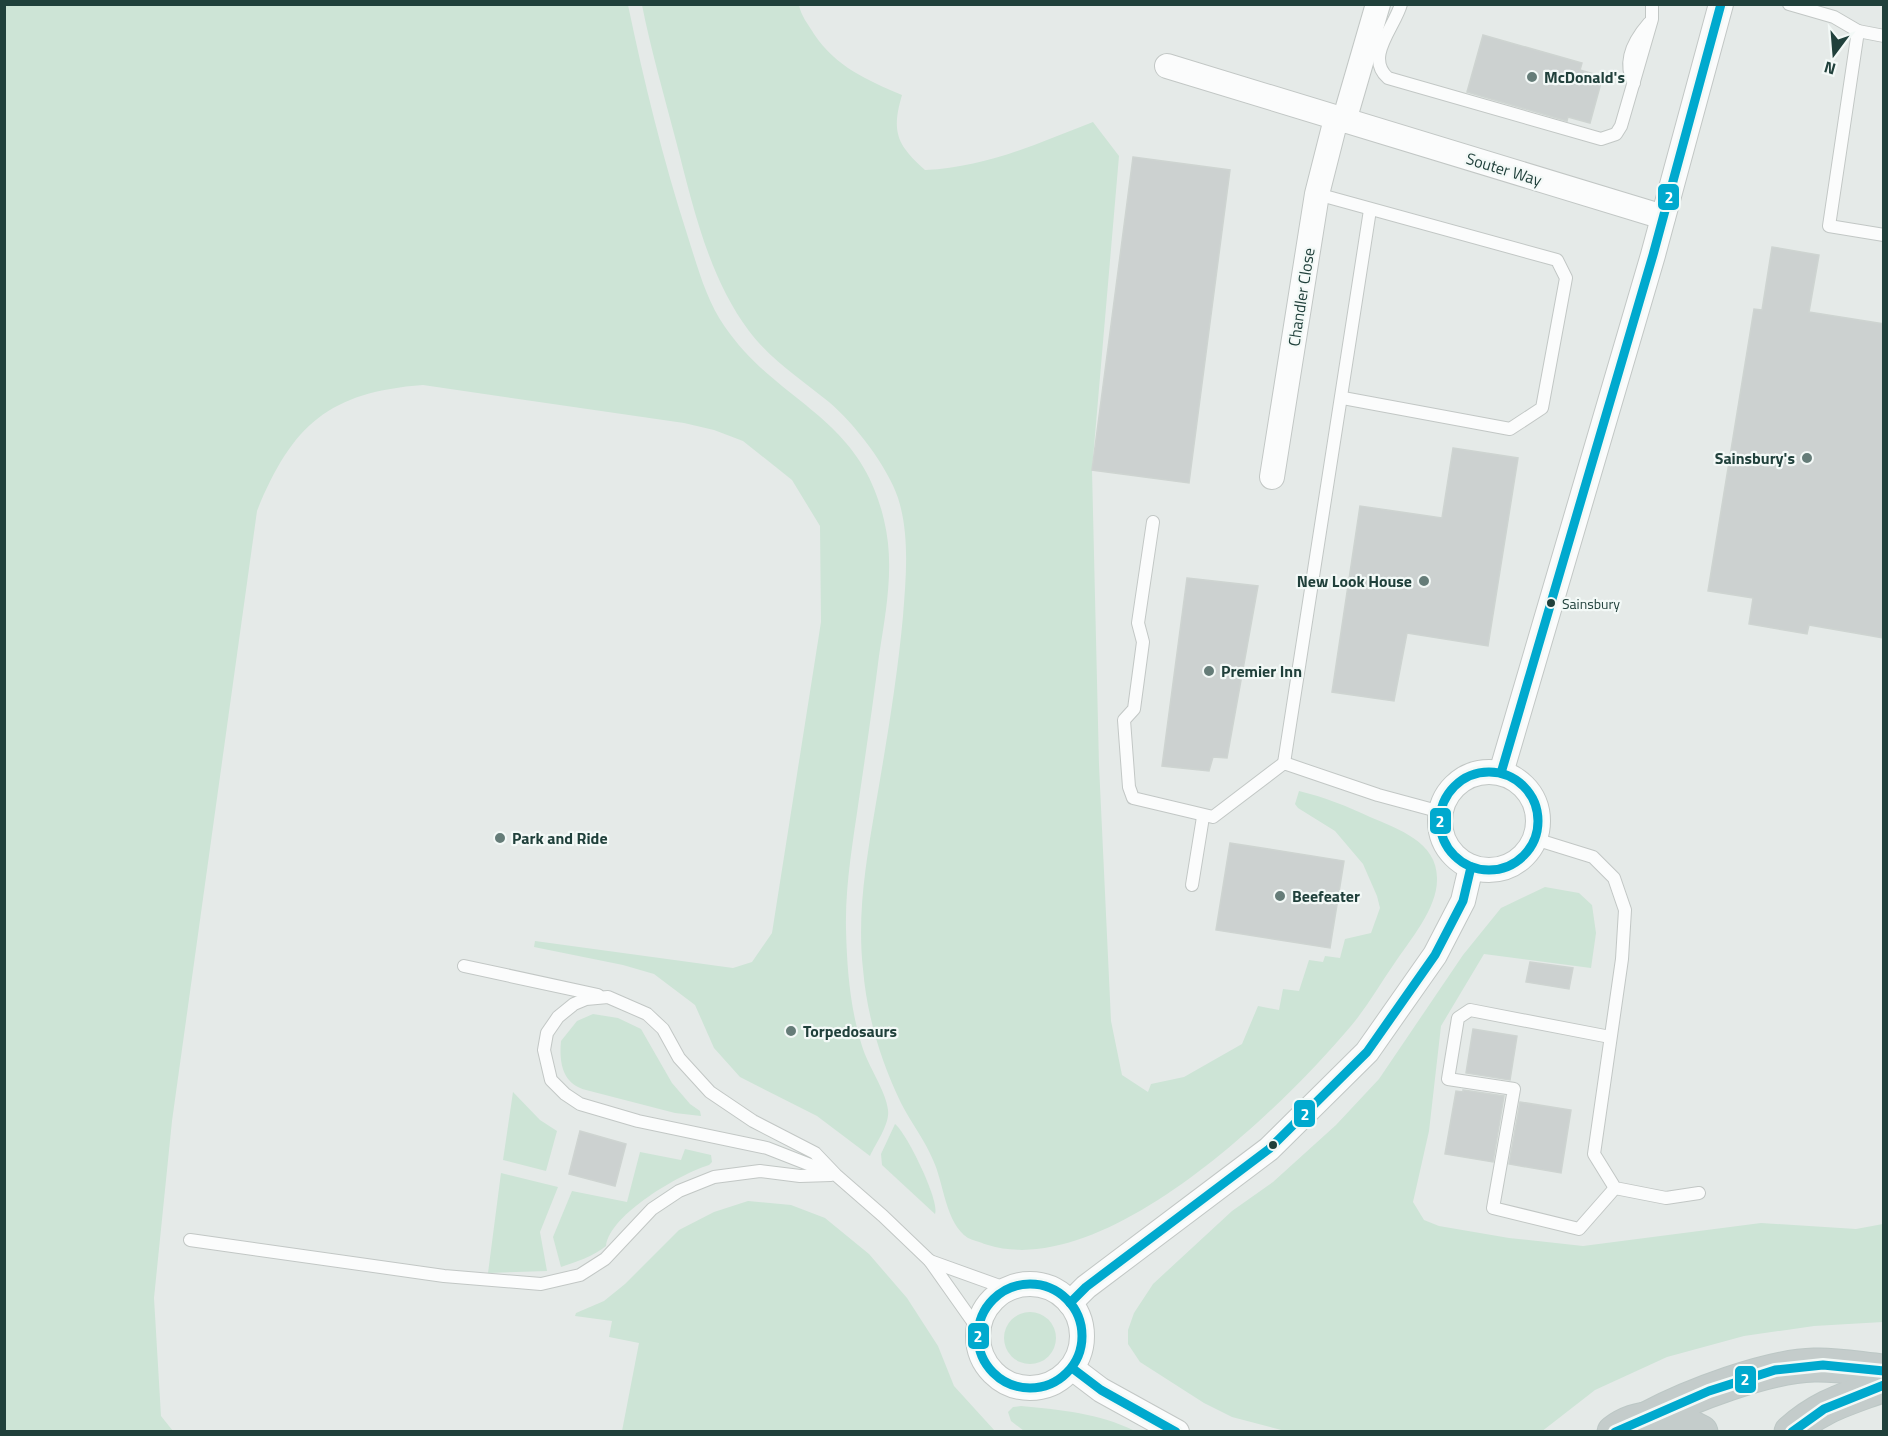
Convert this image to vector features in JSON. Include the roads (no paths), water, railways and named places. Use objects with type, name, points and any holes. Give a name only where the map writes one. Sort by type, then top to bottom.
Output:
[{"type":"highway","points":[[1614,1431],[1623,1424],[1648,1418],[1677,1403],[1782,1370],[1815,1365],[1880,1381]]},
{"type":"highway","points":[[1791,1431],[1809,1415],[1880,1381]]},
{"type":"highway","points":[[1824,1431],[1880,1381]]},
{"type":"highway","points":[[1648,1418],[1686,1424],[1701,1431]]},
{"type":"street","points":[[1340,120],[1378,4]]},
{"type":"street","points":[[1501,773],[1663,217],[1721,4]]},
{"type":"street","name":"Souter Way","points":[[1167,66],[1663,217]]},
{"type":"street","name":"Chandler Close","points":[[1272,477],[1317,194],[1340,120]]},
{"type":"street","points":[[1484,772],[1501,773],[1521,783],[1531,795],[1537,809],[1539,824],[1535,839],[1528,851],[1505,868],[1490,870],[1471,867],[1454,855],[1444,841],[1440,825],[1441,812],[1449,793],[1460,781],[1484,772]]},
{"type":"street","points":[[1070,1303],[1086,1287],[1269,1149],[1367,1052],[1435,955],[1462,901],[1471,867]]},
{"type":"street","points":[[1024,1284],[1041,1285],[1057,1292],[1070,1303],[1079,1318],[1082,1335],[1079,1352],[1071,1368],[1059,1380],[1043,1387],[1026,1388],[1010,1384],[995,1375],[984,1362],[978,1346],[978,1329],[983,1312],[993,1299],[1008,1289],[1024,1284]]},
{"type":"street","points":[[1071,1368],[1101,1390],[1177,1431]]},
{"type":"lane","points":[[1401,4],[1398,17],[1387,31],[1379,59],[1379,67],[1388,78],[1601,139],[1612,137],[1619,131],[1652,19],[1652,4]]},
{"type":"lane","points":[[1789,4],[1834,17],[1858,31],[1884,36]]},
{"type":"lane","points":[[1858,31],[1829,225],[1884,235]]},
{"type":"lane","points":[[1317,194],[1557,260],[1566,278],[1542,408],[1510,429],[1342,398]]},
{"type":"lane","points":[[1153,522],[1138,623],[1143,642],[1134,709],[1124,720],[1129,787],[1133,798],[1140,802],[1213,817],[1284,763],[1370,210]]},
{"type":"lane","points":[[1284,763],[1378,795],[1441,812]]},
{"type":"lane","points":[[1192,885],[1203,816]]},
{"type":"lane","points":[[1535,839],[1593,857],[1614,878],[1625,910],[1622,959],[1594,1154],[1615,1188],[1666,1198],[1699,1193]]},
{"type":"lane","points":[[464,966],[608,997],[647,1014],[663,1029],[679,1058],[710,1092],[745,1116],[815,1153],[930,1261],[978,1329]]},
{"type":"lane","points":[[608,997],[586,999],[574,1004],[558,1017],[548,1033],[544,1050],[547,1066],[551,1080],[565,1094],[587,1106],[638,1121],[767,1148],[836,1175]]},
{"type":"lane","points":[[1610,1037],[1470,1010],[1458,1018],[1448,1078],[1514,1089],[1493,1208],[1579,1229],[1615,1188]]},
{"type":"lane","points":[[190,1240],[444,1276],[541,1284],[580,1275],[605,1259],[652,1209],[679,1191],[714,1177],[760,1171],[800,1176],[836,1175]]},
{"type":"lane","points":[[930,1261],[1008,1289]]},
{"type":"place","name":"McDonald's","points":[[1532,77]]},
{"type":"place","name":"Sainsbury's","points":[[1807,458]]},
{"type":"place","name":"New Look House","points":[[1424,581]]},
{"type":"place","name":"Sainsbury","points":[[1551,603]]},
{"type":"place","name":"Premier Inn","points":[[1209,671]]},
{"type":"place","name":"Park and Ride","points":[[500,838]]},
{"type":"place","name":"Beefeater","points":[[1280,896]]},
{"type":"place","name":"Torpedosaurs","points":[[791,1031]]}]
